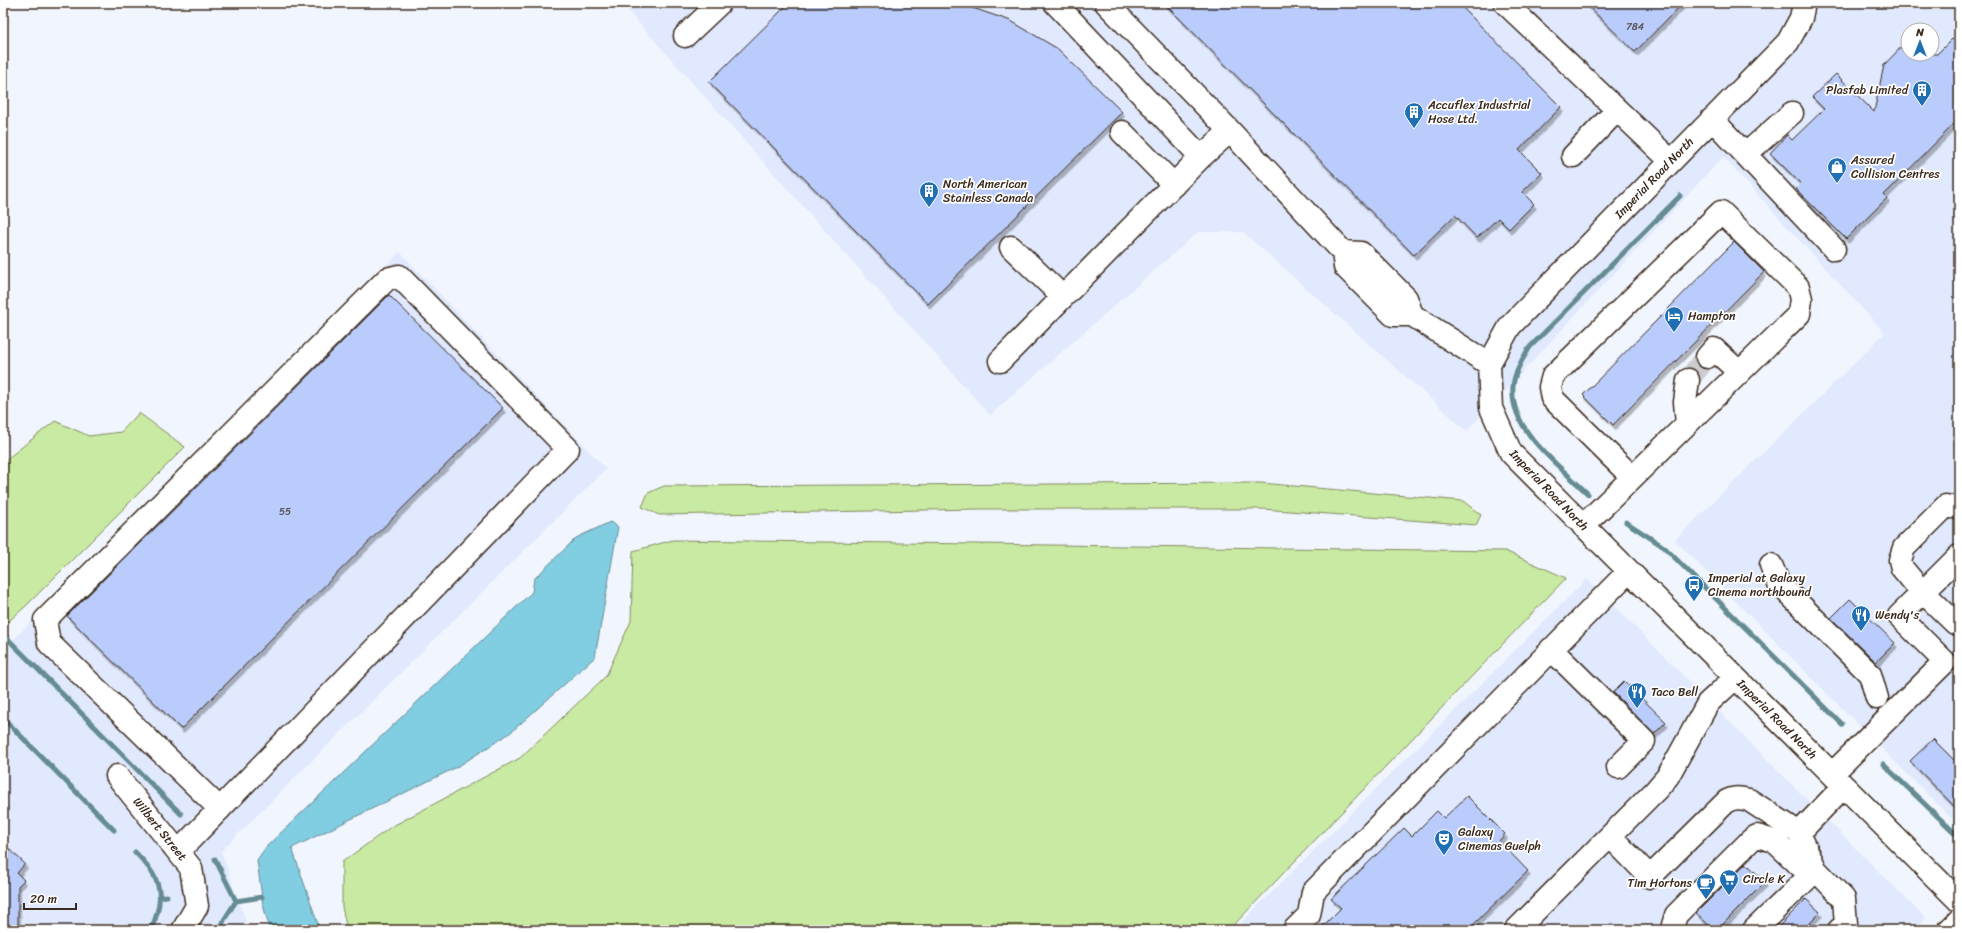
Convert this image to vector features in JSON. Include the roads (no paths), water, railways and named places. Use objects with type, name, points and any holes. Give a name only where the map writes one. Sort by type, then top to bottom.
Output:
[{"type":"street","points":[[685,36],[720,3]]},
{"type":"street","points":[[1055,3],[1201,157]]},
{"type":"street","points":[[1106,3],[1230,131],[1343,252],[1345,267],[1393,315],[1412,315],[1489,364]]},
{"type":"street","points":[[1505,3],[1671,161]]},
{"type":"street","name":"Imperial Road North","points":[[1804,3],[1801,18],[1788,42],[1510,326],[1489,364],[1491,408],[1511,453],[1628,572],[1959,901]]},
{"type":"street","points":[[1573,156],[1617,110]]},
{"type":"street","points":[[1746,154],[1792,113]]},
{"type":"street","points":[[1712,119],[1834,249]]},
{"type":"street","points":[[1000,361],[1201,157],[1230,131]]},
{"type":"street","points":[[1122,132],[1174,185]]},
{"type":"street","points":[[1583,526],[1798,314],[1801,299],[1798,286],[1720,212],[1553,376],[1550,387],[1552,398],[1632,477]]},
{"type":"street","points":[[1011,247],[1063,297]]},
{"type":"street","points":[[178,852],[220,809],[568,449],[399,276],[387,279],[45,620],[49,643],[220,809]]},
{"type":"street","points":[[1706,358],[1714,349],[1739,372]]},
{"type":"street","points":[[1687,424],[1685,402],[1688,380]]},
{"type":"street","points":[[1959,508],[1946,506],[1904,548],[1900,560],[1902,568],[1956,623],[1959,624]]},
{"type":"street","points":[[1799,833],[1838,780],[1945,662],[1899,616],[1959,556]]},
{"type":"street","points":[[1771,565],[1780,584],[1870,674],[1877,698]]},
{"type":"street","points":[[1294,930],[1309,915],[1313,892],[1628,572]]},
{"type":"street","points":[[1551,649],[1644,741],[1618,767]]},
{"type":"street","points":[[1516,930],[1668,776],[1708,703],[1735,678]]},
{"type":"street","name":"Wilbert Street","points":[[117,776],[191,868],[197,906],[183,930]]},
{"type":"street","points":[[1610,836],[1650,877],[1727,801],[1733,798],[1741,798],[1749,800],[1799,833],[1813,872]]},
{"type":"street","points":[[1675,930],[1673,925],[1676,915],[1751,840],[1757,836],[1774,841],[1844,899],[1846,924],[1839,930]]},
{"type":"street","points":[[1754,930],[1813,872]]},
{"type":"street","points":[[1949,930],[1959,920]]},
{"type":"water","points":[[610,522],[618,527],[595,657],[510,733],[457,767],[292,848],[320,930],[270,930],[263,905],[257,860],[266,847],[532,592],[534,579],[576,538]]},
{"type":"waterway","points":[[1588,494],[1538,446],[1519,418],[1514,403],[1513,387],[1515,377],[1521,361],[1530,347],[1680,196]]},
{"type":"waterway","points":[[1626,522],[1664,547],[1842,724]]},
{"type":"waterway","points":[[3,629],[5,625]]},
{"type":"waterway","points":[[3,634],[181,814]]},
{"type":"waterway","points":[[3,718],[114,830]]},
{"type":"waterway","points":[[1883,764],[1959,837]]},
{"type":"waterway","points":[[135,852],[152,872],[158,887],[159,904],[154,922],[149,930]]},
{"type":"waterway","points":[[215,859],[236,901],[224,920],[220,930]]},
{"type":"waterway","points":[[160,897],[167,896]]},
{"type":"waterway","points":[[236,901],[262,897]]},
{"type":"tunnel","points":[[1688,380],[1707,357]]},
{"type":"place","name":"Plasfab Limited","points":[[1922,107]]},
{"type":"place","name":"Accuflex Industrial Hose Ltd.","points":[[1414,129]]},
{"type":"place","name":"Assured Collision Centres","points":[[1837,184]]},
{"type":"place","name":"North American Stainless Canada","points":[[929,208]]},
{"type":"place","name":"Hampton","points":[[1674,333]]},
{"type":"place","name":"Imperial at Galaxy Cinema northbound","points":[[1694,602]]},
{"type":"place","name":"Wendy's","points":[[1861,632]]},
{"type":"place","name":"Taco Bell","points":[[1637,709]]},
{"type":"place","name":"Galaxy Cinemas Guelph","points":[[1444,856]]},
{"type":"place","name":"Circle K","points":[[1729,896]]},
{"type":"place","name":"Tim Hortons","points":[[1706,900]]}]
